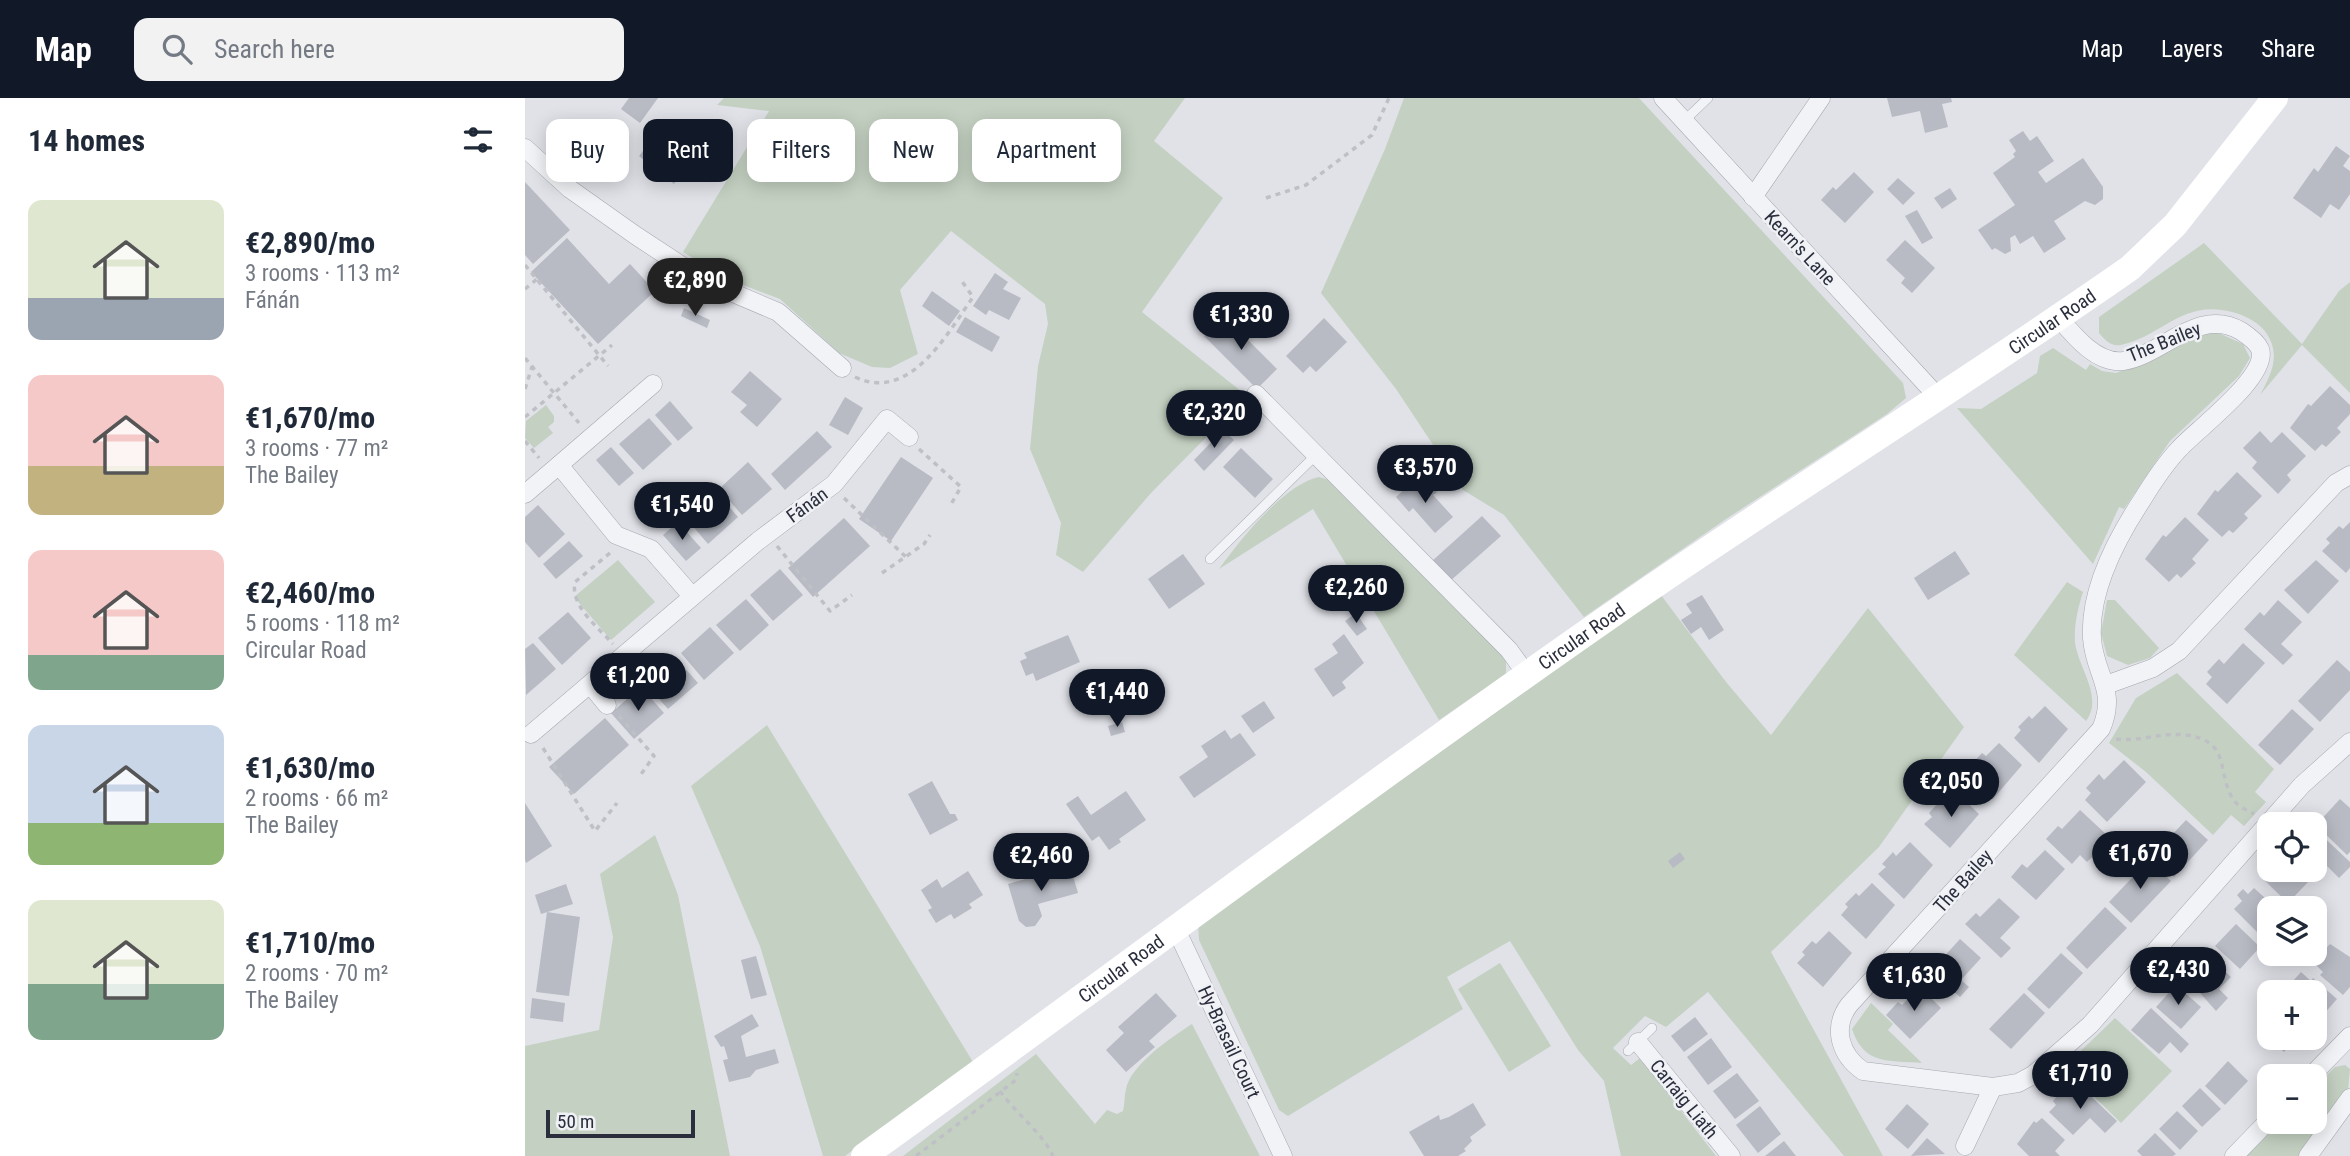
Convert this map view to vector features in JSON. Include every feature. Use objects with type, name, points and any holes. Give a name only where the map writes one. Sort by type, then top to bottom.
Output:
[{"type":"street","name":"Kearn's Lane","points":[[1663,98],[1938,397]]},
{"type":"street","points":[[1753,197],[1821,98]]},
{"type":"street","name":"Circular Road","points":[[864,1156],[1013,1050],[1175,927],[1527,675],[1809,480],[2059,318],[2130,268],[2155,247],[2275,98]]},
{"type":"street","points":[[525,148],[570,189],[705,281],[778,312],[842,368]]},
{"type":"street","name":"The Bailey","points":[[2059,318],[2085,346],[2110,359],[2122,361],[2204,324],[2234,327],[2248,335],[2260,349],[2260,361],[2252,376],[2179,449],[2154,481],[2120,538],[2100,588],[2092,624],[2091,640],[2109,701],[2101,729],[1841,1016],[1842,1047],[1851,1062],[1863,1071],[1993,1087],[2018,1083],[2033,1075],[2090,1025],[2257,835]]},
{"type":"street","points":[[525,494],[653,384]]},
{"type":"street","points":[[1256,394],[1509,650],[1527,675]]},
{"type":"street","name":"Fánán","points":[[531,734],[764,536],[832,486],[887,419],[909,437]]},
{"type":"street","points":[[559,465],[617,535],[651,549],[692,596]]},
{"type":"street","points":[[2106,685],[2153,668],[2179,651],[2336,483],[2350,475]]},
{"type":"street","points":[[590,684],[607,705]]},
{"type":"street","name":"The Bailey","points":[[2278,812],[2302,785],[2350,742]]},
{"type":"street","name":"Hy-Brasail Court","points":[[1175,927],[1283,1156]]},
{"type":"street","points":[[2323,1064],[2350,1036]]},
{"type":"street","name":"Carraig Liath","points":[[1633,1046],[1731,1156]]},
{"type":"street","points":[[1965,1146],[1993,1087]]},
{"type":"street","points":[[2308,1156],[2350,1098]]},
{"type":"street","points":[[2234,1156],[2257,1132]]},
{"type":"lane","points":[[1684,121],[1708,98]]},
{"type":"lane","points":[[1210,559],[1316,455]]},
{"type":"lane","points":[[1633,1046],[1652,1028]]},
{"type":"path","points":[[1266,198],[1306,185],[1372,135],[1389,98]]},
{"type":"path","points":[[525,265],[608,366]]},
{"type":"path","points":[[525,289],[537,279]]},
{"type":"path","points":[[842,368],[858,379],[877,383],[897,381],[911,374],[946,335],[973,297],[961,280]]},
{"type":"path","points":[[525,417],[612,345]]},
{"type":"path","points":[[525,358],[591,438]]},
{"type":"path","points":[[525,388],[532,366]]},
{"type":"path","points":[[909,437],[928,459],[961,487],[950,506]]},
{"type":"path","points":[[832,486],[906,556]]},
{"type":"path","points":[[617,535],[614,549],[575,582],[573,591],[577,603],[623,655]]},
{"type":"path","points":[[882,573],[924,544],[930,535]]},
{"type":"path","points":[[764,536],[776,544],[830,611],[852,595]]},
{"type":"path","points":[[607,705],[654,757],[639,777]]},
{"type":"path","points":[[2101,729],[2117,740],[2185,735],[2204,740],[2217,750],[2224,763],[2231,797],[2257,817]]},
{"type":"path","points":[[531,734],[572,790],[595,831],[617,803]]},
{"type":"path","points":[[916,1156],[1016,1080],[1013,1050]]},
{"type":"path","points":[[1000,1091],[1015,1113],[1047,1143],[1053,1156]]},
{"type":"green space","points":[[724,98],[1185,98],[1154,141],[1223,198],[1142,312],[1247,396],[1151,493],[1083,572],[1056,555],[1061,523],[1030,449],[1038,366],[1048,324],[1045,304],[951,231],[900,290],[918,354],[890,368],[872,367],[839,353],[780,299],[727,279],[683,252],[726,182],[733,182],[733,170],[747,147],[747,182],[855,182],[855,119],[764,119],[769,111],[717,105]]},
{"type":"green space","points":[[1404,98],[1639,98],[1903,383],[1906,398],[1887,414],[1726,519],[1584,617],[1504,515],[1463,490],[1396,389],[1321,293],[1385,149]]},
{"type":"green space","points":[[2204,243],[2302,344],[2339,291],[2350,282],[2350,393],[2302,345],[2260,395],[2271,371],[2273,347],[2261,327],[2232,312],[2199,310],[2121,345],[2111,344],[2099,333],[2099,317]]},
{"type":"green space","points":[[2214,331],[2243,344],[2250,358],[2239,376],[2170,441],[2124,509],[2119,507],[2093,564],[1957,408],[1981,409],[2037,373],[2040,356],[2053,348],[2086,370],[2090,364],[2102,371],[2116,373]]},
{"type":"green space","points":[[546,405],[554,416],[554,422],[548,427],[553,433],[534,448],[525,438],[526,421]]},
{"type":"green space","points":[[1319,477],[1329,480],[1506,659],[1506,674],[1439,720],[1313,509],[1219,569],[1251,529],[1278,502],[1292,490]]},
{"type":"green space","points":[[618,560],[655,602],[611,640],[574,597]]},
{"type":"green space","points":[[2067,582],[2083,592],[2077,616],[2075,642],[2091,692],[2091,712],[2086,721],[2014,655]]},
{"type":"green space","points":[[1661,595],[1726,682],[1771,735],[1868,608],[1964,727],[1879,847],[1771,952],[1883,1156],[1844,1156],[1708,992],[1666,1027],[1645,1016],[1613,1048],[1631,1065],[1640,1058],[1716,1156],[1621,1156],[1604,1081],[1578,1050],[1510,941],[1447,977],[1463,1009],[1288,1116],[1279,1110],[1199,940],[1198,923]]},
{"type":"green space","points":[[2107,600],[2115,600],[2159,648],[2150,658],[2128,665],[2107,656],[2101,633]]},
{"type":"green space","points":[[2177,673],[2274,769],[2255,792],[2266,802],[2244,826],[2231,815],[2213,835],[2146,772],[2109,743],[2136,698]]},
{"type":"green space","points":[[767,725],[973,1062],[845,1156],[823,1156],[760,946],[691,786]]},
{"type":"green space","points":[[655,835],[678,895],[730,1156],[525,1156],[525,1046],[599,1030],[613,937],[600,874]]},
{"type":"green space","points":[[1500,963],[1551,1046],[1509,1072],[1458,989]]},
{"type":"green space","points":[[1871,1003],[1893,1024],[1888,1030],[1922,1063],[1880,1059],[1863,1049],[1852,1029]]},
{"type":"green space","points":[[2115,1018],[2172,1071],[2121,1123],[2064,1067]]},
{"type":"green space","points":[[1192,1024],[1260,1156],[903,1156],[1036,1054],[1095,1124],[1107,1110],[1117,1114],[1123,1111],[1126,1089],[1136,1070],[1153,1052]]},
{"type":"green space","points":[[2345,1065],[2350,1069],[2348,1090],[2327,1118],[2327,1075],[2335,1067]]},
{"type":"green space","points":[[2267,1134],[2315,1134],[2299,1156],[2245,1156]]},
{"type":"building","points":[[629,98],[658,98],[640,123],[621,109]]},
{"type":"building","points":[[1887,98],[1951,98],[1952,102],[1942,104],[1948,127],[1925,133],[1920,111],[1892,117]]},
{"type":"building","points":[[2023,131],[2030,141],[2037,136],[2054,161],[2038,172],[2046,183],[2083,158],[2103,187],[2103,199],[2095,205],[2085,201],[2054,221],[2066,239],[2044,253],[2033,236],[2020,244],[2015,235],[2010,238],[2011,251],[2005,254],[1995,248],[1992,250],[1978,230],[2015,205],[1993,173],[2015,157],[2013,154],[2016,151],[2009,140]]},
{"type":"building","points":[[2336,146],[2350,156],[2343,166],[2350,171],[2350,194],[2339,210],[2330,204],[2321,218],[2293,198],[2314,168],[2318,172]]},
{"type":"building","points":[[1854,172],[1874,192],[1845,223],[1821,200],[1833,187],[1836,190]]},
{"type":"building","points":[[1898,178],[1915,193],[1903,205],[1887,189]]},
{"type":"building","points":[[525,182],[570,230],[533,264],[525,255]]},
{"type":"building","points":[[1950,188],[1957,199],[1942,209],[1934,198]]},
{"type":"building","points":[[1917,210],[1933,238],[1922,244],[1905,216]]},
{"type":"building","points":[[567,238],[609,284],[630,264],[655,291],[598,344],[531,272]]},
{"type":"building","points":[[1905,240],[1935,268],[1912,293],[1901,283],[1905,278],[1886,260]]},
{"type":"building","points":[[995,273],[1008,282],[1003,289],[1021,298],[1009,320],[989,310],[986,315],[973,306]]},
{"type":"building","points":[[932,291],[960,311],[949,326],[922,306]]},
{"type":"building","points":[[684,308],[710,320],[707,328],[681,316]]},
{"type":"building","points":[[1224,316],[1277,369],[1257,389],[1204,336]]},
{"type":"building","points":[[965,317],[1000,337],[992,352],[956,332]]},
{"type":"building","points":[[1324,318],[1347,342],[1316,372],[1310,366],[1303,373],[1286,356]]},
{"type":"building","points":[[750,371],[782,399],[757,427],[740,412],[747,405],[731,392]]},
{"type":"building","points":[[2330,386],[2350,405],[2350,414],[2337,428],[2341,432],[2326,447],[2322,444],[2315,451],[2290,428],[2308,404],[2311,406]]},
{"type":"building","points":[[845,397],[863,408],[848,435],[829,425]]},
{"type":"building","points":[[670,401],[693,428],[678,441],[655,415]]},
{"type":"building","points":[[649,418],[672,444],[643,470],[619,444]]},
{"type":"building","points":[[1223,430],[1234,440],[1204,471],[1194,460]]},
{"type":"building","points":[[817,431],[832,447],[785,490],[771,474]]},
{"type":"building","points":[[2260,431],[2271,443],[2282,432],[2306,456],[2287,475],[2291,480],[2278,494],[2252,468],[2257,462],[2243,448]]},
{"type":"building","points":[[611,447],[634,473],[619,486],[596,460]]},
{"type":"building","points":[[1241,448],[1273,479],[1255,498],[1223,467]]},
{"type":"building","points":[[901,457],[933,478],[891,541],[859,519]]},
{"type":"building","points":[[748,462],[772,489],[742,515],[719,489]]},
{"type":"building","points":[[2237,472],[2262,496],[2244,514],[2248,518],[2233,533],[2229,530],[2222,537],[2197,514],[2215,490],[2218,492]]},
{"type":"building","points":[[1417,478],[1426,489],[1431,485],[1437,492],[1433,495],[1453,517],[1435,533],[1413,508],[1409,512],[1396,497]]},
{"type":"building","points":[[715,491],[738,517],[708,544],[685,517]]},
{"type":"building","points":[[538,505],[565,534],[539,558],[525,542],[525,517]]},
{"type":"building","points":[[1482,516],[1501,536],[1449,582],[1431,562]]},
{"type":"building","points":[[2185,517],[2209,540],[2192,559],[2196,563],[2181,578],[2177,574],[2169,582],[2145,559],[2163,535],[2166,537]]},
{"type":"building","points":[[844,518],[870,546],[813,597],[788,568]]},
{"type":"building","points":[[678,522],[701,548],[686,561],[663,535]]},
{"type":"building","points":[[2350,522],[2350,568],[2346,573],[2322,551],[2330,543],[2326,539],[2339,526],[2343,529]]},
{"type":"building","points":[[569,541],[583,556],[556,579],[543,564]]},
{"type":"building","points":[[1955,551],[1970,574],[1928,600],[1914,578]]},
{"type":"building","points":[[1183,554],[1205,584],[1169,609],[1148,579]]},
{"type":"building","points":[[2316,560],[2339,581],[2308,614],[2284,590]]},
{"type":"building","points":[[780,569],[803,595],[773,621],[750,595]]},
{"type":"building","points":[[1702,595],[1724,630],[1709,640],[1701,627],[1691,634],[1681,620],[1692,613],[1686,604]]},
{"type":"building","points":[[746,599],[769,625],[740,651],[716,625]]},
{"type":"building","points":[[2278,600],[2302,622],[2281,644],[2293,655],[2283,665],[2244,629],[2260,612],[2264,616]]},
{"type":"building","points":[[568,612],[591,638],[562,665],[538,638]]},
{"type":"building","points":[[1356,613],[1367,629],[1357,636],[1345,621]]},
{"type":"building","points":[[710,627],[734,653],[704,680],[681,653]]},
{"type":"building","points":[[1344,634],[1364,663],[1342,682],[1346,688],[1333,697],[1314,669],[1338,653],[1332,644]]},
{"type":"building","points":[[1068,635],[1080,662],[1036,681],[1033,673],[1026,676],[1020,661],[1027,658],[1024,653]]},
{"type":"building","points":[[533,643],[556,669],[526,695],[525,649]]},
{"type":"building","points":[[2243,643],[2265,663],[2227,704],[2206,684],[2212,677],[2207,672],[2219,659],[2224,664]]},
{"type":"building","points":[[675,657],[698,683],[668,709],[645,683]]},
{"type":"building","points":[[2337,660],[2350,672],[2350,690],[2320,722],[2298,701]]},
{"type":"building","points":[[641,687],[664,713],[634,739],[611,713]]},
{"type":"building","points":[[1264,701],[1275,718],[1253,733],[1241,716]]},
{"type":"building","points":[[2045,706],[2068,729],[2039,763],[2014,738],[2021,730],[2018,727],[2029,716],[2032,719]]},
{"type":"building","points":[[2292,709],[2314,729],[2280,765],[2258,745]]},
{"type":"building","points":[[605,718],[629,745],[574,794],[549,767]]},
{"type":"building","points":[[1122,722],[1125,732],[1111,736],[1108,726]]},
{"type":"building","points":[[1225,730],[1231,739],[1240,733],[1256,755],[1194,798],[1179,777],[1208,757],[1201,746]]},
{"type":"building","points":[[1999,743],[2022,765],[1993,799],[1968,775],[1975,767],[1972,764],[1982,753],[1986,756]]},
{"type":"building","points":[[2124,760],[2146,782],[2107,822],[2085,800],[2091,793],[2086,788],[2099,774],[2104,780]]},
{"type":"building","points":[[932,781],[950,814],[955,814],[958,820],[930,835],[908,794]]},
{"type":"building","points":[[1126,791],[1146,820],[1119,839],[1121,842],[1109,850],[1099,836],[1092,841],[1066,804],[1078,796],[1091,815]]},
{"type":"building","points":[[1956,792],[1979,814],[1950,848],[1924,824],[1932,817],[1929,813],[1939,802],[1943,805]]},
{"type":"building","points":[[2340,799],[2350,808],[2350,852],[2347,855],[2327,836],[2327,813]]},
{"type":"building","points":[[525,803],[552,846],[526,863],[525,860]]},
{"type":"building","points":[[2080,810],[2121,848],[2108,862],[2097,852],[2087,862],[2080,855],[2072,864],[2046,839],[2058,826],[2062,829]]},
{"type":"building","points":[[2186,820],[2208,840],[2174,877],[2152,856]]},
{"type":"building","points":[[2327,840],[2350,862],[2350,867],[2339,878],[2327,866]]},
{"type":"building","points":[[1910,842],[1933,865],[1904,899],[1878,874],[1886,867],[1882,864],[1893,852],[1896,856]]},
{"type":"building","points":[[2045,850],[2065,869],[2036,900],[2011,877],[2022,864],[2027,868]]},
{"type":"building","points":[[1680,852],[1685,859],[1673,868],[1668,861]]},
{"type":"building","points":[[2149,860],[2171,881],[2131,923],[2109,902]]},
{"type":"building","points":[[1070,866],[1078,893],[1038,904],[1042,916],[1035,926],[1026,927],[1019,921],[1008,884]]},
{"type":"building","points":[[968,871],[983,895],[969,904],[972,908],[954,919],[951,914],[936,923],[928,910],[932,908],[921,890],[937,879],[942,888]]},
{"type":"building","points":[[2266,882],[2308,882],[2295,896],[2281,896]]},
{"type":"building","points":[[1872,883],[1895,905],[1866,939],[1841,915],[1848,907],[1845,904],[1856,893],[1859,896]]},
{"type":"building","points":[[566,884],[573,904],[541,914],[535,895]]},
{"type":"building","points":[[2254,888],[2263,896],[2257,896],[2257,932],[2234,909],[2242,901],[2237,895],[2243,889],[2248,894]]},
{"type":"building","points":[[1999,898],[2020,917],[2000,938],[2011,948],[2001,958],[1965,924],[1976,913],[1980,917]]},
{"type":"building","points":[[2105,907],[2127,928],[2087,969],[2066,948]]},
{"type":"building","points":[[547,912],[580,917],[569,996],[536,992]]},
{"type":"building","points":[[2236,924],[2257,944],[2257,950],[2240,969],[2215,946]]},
{"type":"building","points":[[1829,931],[1852,953],[1823,987],[1797,963],[1805,955],[1802,952],[1812,941],[1816,944]]},
{"type":"building","points":[[1960,939],[1981,958],[1961,980],[1969,987],[1960,997],[1926,967],[1936,956],[1941,960]]},
{"type":"building","points":[[2330,944],[2350,957],[2350,987],[2343,995],[2320,975],[2323,972],[2317,966],[2327,966],[2327,947]]},
{"type":"building","points":[[2061,953],[2083,973],[2049,1009],[2027,989]]},
{"type":"building","points":[[2206,954],[2231,977],[2219,989],[2228,998],[2216,1011],[2185,976]]},
{"type":"building","points":[[756,956],[767,995],[751,999],[741,960]]},
{"type":"building","points":[[2301,972],[2310,980],[2294,980]]},
{"type":"building","points":[[2176,985],[2201,1007],[2181,1029],[2156,1007]]},
{"type":"building","points":[[1920,987],[1941,1008],[1910,1039],[1886,1015],[1898,1002],[1902,1005]]},
{"type":"building","points":[[2327,990],[2337,999],[2327,1010]]},
{"type":"building","points":[[1156,993],[1177,1016],[1149,1041],[1155,1047],[1126,1072],[1106,1050],[1124,1033],[1118,1027]]},
{"type":"building","points":[[2024,993],[2045,1013],[2011,1049],[1989,1029]]},
{"type":"building","points":[[532,998],[565,1003],[563,1022],[530,1018]]},
{"type":"building","points":[[2151,1008],[2189,1044],[2181,1053],[2170,1042],[2159,1054],[2131,1030]]},
{"type":"building","points":[[752,1014],[759,1026],[741,1036],[746,1057],[775,1049],[779,1063],[756,1070],[750,1077],[729,1082],[723,1060],[728,1059],[724,1046],[721,1047],[714,1036]]},
{"type":"building","points":[[1695,1017],[1708,1034],[1684,1052],[1671,1036]]},
{"type":"building","points":[[1711,1038],[1732,1067],[1708,1085],[1687,1057]]},
{"type":"building","points":[[2228,1061],[2248,1081],[2225,1105],[2205,1086]]},
{"type":"building","points":[[1737,1073],[1759,1101],[1735,1119],[1713,1091]]},
{"type":"building","points":[[2077,1083],[2117,1121],[2105,1133],[2090,1118],[2073,1135],[2049,1112],[2056,1105],[2053,1101],[2061,1092],[2065,1096]]},
{"type":"building","points":[[2200,1088],[2221,1109],[2202,1127],[2182,1106]]},
{"type":"building","points":[[1473,1103],[1486,1125],[1470,1137],[1472,1141],[1464,1149],[1466,1151],[1458,1156],[1424,1156],[1409,1132],[1439,1115],[1440,1120],[1449,1117]]},
{"type":"building","points":[[1907,1104],[1929,1124],[1908,1149],[1885,1129]]},
{"type":"building","points":[[1760,1106],[1781,1134],[1758,1153],[1736,1125]]},
{"type":"building","points":[[2177,1111],[2198,1131],[2180,1150],[2159,1129]]},
{"type":"building","points":[[2042,1118],[2065,1140],[2055,1151],[2060,1156],[2029,1156],[2017,1144],[2034,1121],[2036,1123]]},
{"type":"building","points":[[2155,1133],[2176,1154],[2142,1156],[2137,1151]]},
{"type":"building","points":[[1927,1138],[1945,1154],[1911,1156]]},
{"type":"building","points":[[1784,1141],[1796,1156],[1765,1156]]}]
